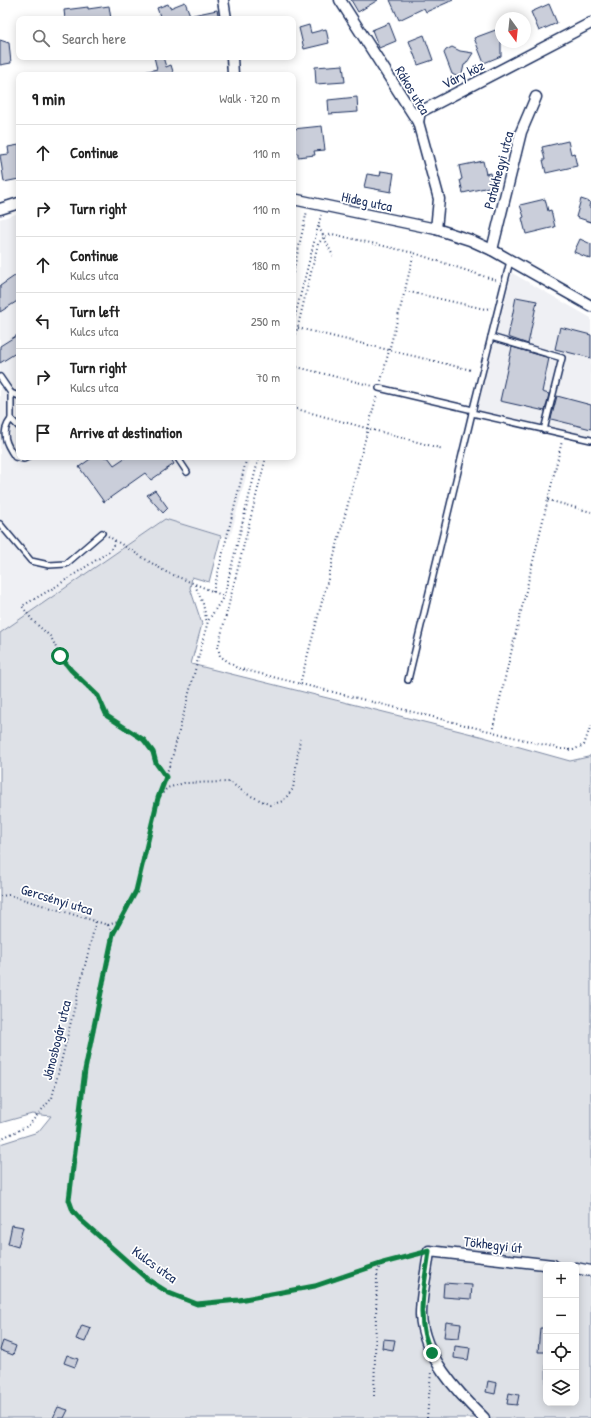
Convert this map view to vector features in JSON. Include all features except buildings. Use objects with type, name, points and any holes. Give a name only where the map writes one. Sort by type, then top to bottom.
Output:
[{"type":"street","points":[[223,0],[226,16]]},
{"type":"street","name":"Rákos utca","points":[[340,0],[418,122],[439,199],[436,229]]},
{"type":"street","name":"Váry köz","points":[[418,122],[420,112],[591,23]]},
{"type":"street","points":[[232,60],[233,72]]},
{"type":"street","name":"Patakhegyi utca","points":[[492,250],[521,132],[536,97]]},
{"type":"street","name":"Hideg utca","points":[[296,200],[436,229]]},
{"type":"street","points":[[0,209],[16,204]]},
{"type":"street","points":[[436,229],[470,240],[492,250],[591,306]]},
{"type":"street","points":[[429,1251],[421,1315],[427,1345],[448,1379],[467,1402],[484,1418]]},
{"type":"street","name":"Tökhegyi út","points":[[429,1251],[543,1264]]},
{"type":"street","points":[[579,1269],[591,1271]]},
{"type":"lane","points":[[408,680],[472,411],[510,261]]},
{"type":"lane","points":[[491,337],[562,358],[544,430]]},
{"type":"lane","points":[[0,377],[11,393],[11,419],[4,433],[9,447],[16,457]]},
{"type":"lane","points":[[379,388],[544,430],[591,440]]},
{"type":"lane","points":[[11,393],[16,395]]},
{"type":"lane","points":[[11,419],[16,424]]},
{"type":"lane","points":[[179,460],[187,472]]},
{"type":"lane","points":[[0,524],[31,562],[49,566],[66,564],[102,533]]},
{"type":"path","points":[[296,259],[309,203]]},
{"type":"path","points":[[296,312],[322,206]]},
{"type":"path","points":[[318,226],[333,256]]},
{"type":"path","points":[[296,335],[318,244],[324,237],[332,234],[414,253],[505,283]]},
{"type":"path","points":[[300,684],[414,253]]},
{"type":"path","points":[[405,291],[485,309],[499,307]]},
{"type":"path","points":[[298,328],[471,370]]},
{"type":"path","points":[[296,367],[379,388]]},
{"type":"path","points":[[296,409],[443,449]]},
{"type":"path","points":[[492,732],[564,434]]},
{"type":"path","points":[[213,592],[246,460]]},
{"type":"path","points":[[208,624],[224,596],[258,460]]},
{"type":"path","points":[[265,460],[218,647],[220,656],[237,668],[561,749],[573,750],[584,745],[591,725]]},
{"type":"path","points":[[548,500],[591,512]]},
{"type":"path","points":[[102,533],[166,572],[224,596]]},
{"type":"path","points":[[115,541],[110,551],[55,587],[22,606],[33,622],[51,637],[60,656],[71,670],[98,696],[107,716],[144,740],[153,752],[156,763],[166,777]]},
{"type":"path","points":[[194,584],[204,604],[208,624]]},
{"type":"path","name":"Kulcs utca","points":[[208,624],[172,758],[158,798],[136,891],[113,934],[85,1070],[69,1200],[73,1211],[147,1279],[169,1293],[197,1304],[239,1300],[315,1286],[383,1263],[429,1251]]},
{"type":"path","points":[[158,798],[167,788],[184,783],[230,782],[245,793],[270,805],[283,802],[293,789],[300,739]]},
{"type":"path","name":"Gercsényi utca","points":[[0,896],[9,895],[108,925]]},
{"type":"path","name":"Jánosbogár utca","points":[[0,1139],[28,1126],[52,1098],[96,921]]},
{"type":"path","points":[[113,934],[108,925],[121,921]]},
{"type":"path","points":[[374,1396],[377,1277],[378,1269],[383,1263]]},
{"type":"path","points":[[427,1418],[432,1353]]},
{"type":"shaded area","points":[[16,214],[16,460],[250,460],[230,538],[165,519],[0,633],[0,219]]},
{"type":"shaded area","points":[[512,273],[591,318],[591,444],[476,413]]},
{"type":"shaded area","points":[[165,519],[221,536],[209,582],[192,577],[190,588],[202,624],[191,664],[480,736],[570,761],[591,755],[591,1418],[0,1418],[0,1144],[38,1132],[51,1116],[32,1114],[0,1123],[0,633]]},
{"type":"route","points":[[60,656],[71,670],[98,696],[107,716],[144,740],[153,752],[156,763],[166,777],[158,798],[136,891],[113,934],[85,1070],[69,1200],[73,1211],[124,1260],[147,1279],[169,1293],[197,1304],[239,1300],[315,1286],[383,1263],[429,1251],[421,1315],[427,1345],[432,1353]]}]
